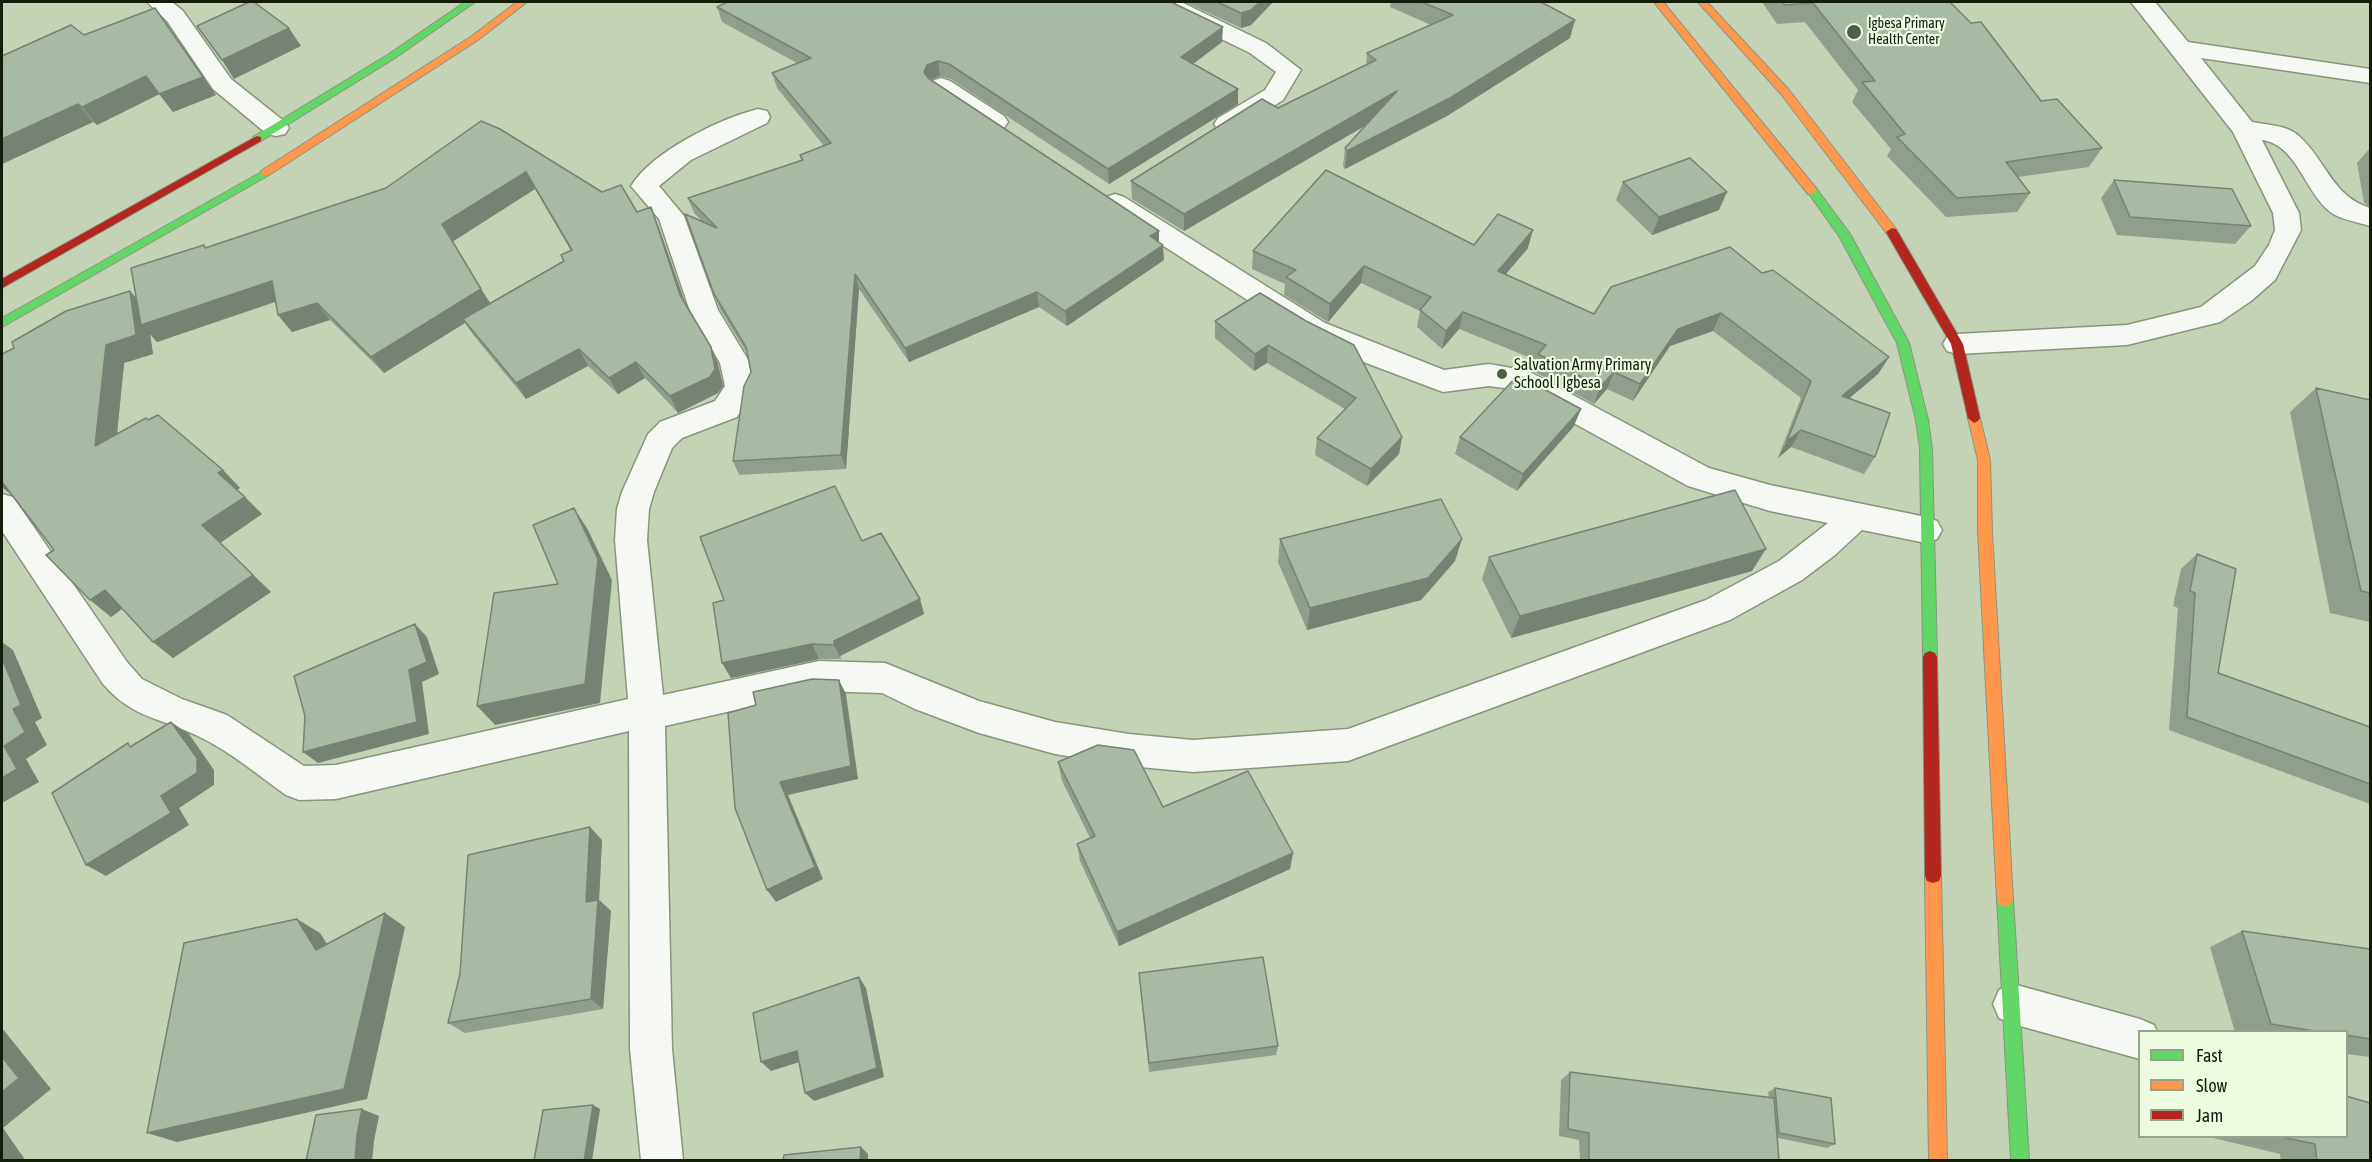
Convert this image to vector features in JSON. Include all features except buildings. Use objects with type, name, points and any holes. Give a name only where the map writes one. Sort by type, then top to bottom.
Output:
[{"type":"street","points":[[163,2],[222,84],[276,128]]},
{"type":"street","points":[[2,284],[202,173],[427,34],[470,2]]},
{"type":"street","points":[[2,323],[241,188],[475,38],[522,2]]},
{"type":"street","points":[[1164,2],[1258,48],[1289,70],[1274,94],[1206,138]]},
{"type":"street","points":[[1658,2],[1789,160],[1844,234],[1904,343],[1922,420],[1926,449],[1937,981],[1938,1161]]},
{"type":"street","points":[[1702,2],[1785,92],[1886,223],[1957,344],[1984,460],[1985,532],[2020,1161]]},
{"type":"street","points":[[1957,344],[2127,335],[2210,315],[2241,294],[2265,273],[2282,245],[2288,230],[2286,213],[2244,129],[2143,2]]},
{"type":"street","points":[[2178,48],[2370,76]]},
{"type":"street","points":[[941,86],[1010,133]]},
{"type":"street","points":[[662,1161],[651,1049],[647,711],[631,540],[633,509],[659,442],[671,430],[726,409],[740,387],[735,363],[704,311],[671,216],[644,186],[662,169],[688,151],[758,117]]},
{"type":"street","points":[[2244,129],[2277,134],[2291,142],[2335,201],[2345,209],[2370,217]]},
{"type":"street","points":[[1113,193],[1315,330],[1347,345],[1443,381],[1489,375],[1518,379],[1699,477],[1770,498],[1926,530]]},
{"type":"street","points":[[2,506],[115,673],[130,690],[171,711],[214,726],[299,783],[336,782],[647,711],[681,708],[819,676],[885,678],[927,698],[979,717],[1056,738],[1129,750],[1192,756],[1348,745],[1718,610],[1768,586],[1803,564],[1826,546],[1854,517]]},
{"type":"street","points":[[2013,1004],[2138,1039]]},
{"type":"traffic: fast","points":[[257,139],[392,56],[470,2]]},
{"type":"traffic: fast","points":[[2,323],[265,173]]},
{"type":"traffic: fast","points":[[1812,191],[1844,234],[1903,343],[1922,420],[1926,449],[1930,657]]},
{"type":"traffic: fast","points":[[2005,899],[2020,1160]]},
{"type":"traffic: slow","points":[[265,173],[475,38],[522,2]]},
{"type":"traffic: slow","points":[[1658,2],[1812,191]]},
{"type":"traffic: slow","points":[[1702,2],[1785,92],[1892,232]]},
{"type":"traffic: slow","points":[[1974,418],[1984,460],[1985,532],[2005,899]]},
{"type":"traffic: slow","points":[[1933,876],[1938,1160]]},
{"type":"traffic: jam","points":[[2,284],[257,139]]},
{"type":"traffic: jam","points":[[1892,232],[1957,344],[1974,418]]},
{"type":"traffic: jam","points":[[1930,657],[1933,876]]},
{"type":"place","name":"Igbesa Primary Health Center","points":[[1854,32]]},
{"type":"place","name":"Salvation Army Primary School I Igbesa","points":[[1502,374]]}]
